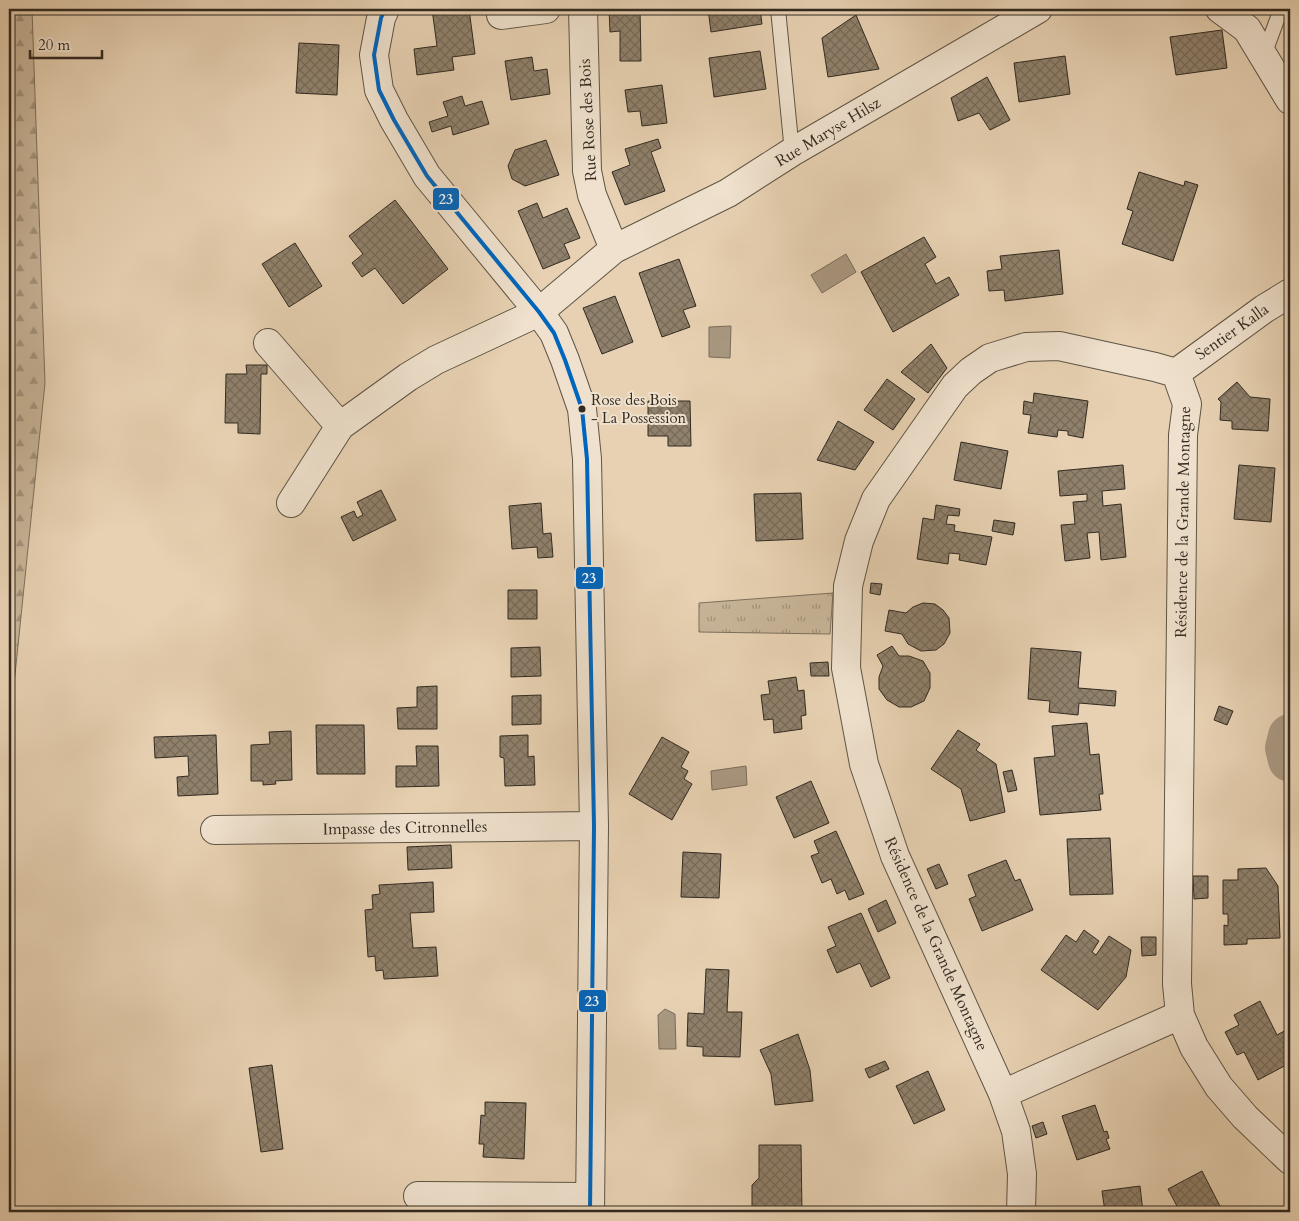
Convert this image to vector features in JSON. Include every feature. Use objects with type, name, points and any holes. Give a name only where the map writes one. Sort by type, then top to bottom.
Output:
[{"type":"street","points":[[385,9],[381,18],[374,55],[379,90],[394,120],[427,176],[540,312],[554,333],[566,360],[582,409],[587,459],[594,826],[590,1205],[418,1196]]},
{"type":"street","points":[[501,15],[546,9]]},
{"type":"street","name":"Rue Rose des Bois","points":[[583,9],[587,171],[592,195],[614,249]]},
{"type":"street","name":"Rue Maryse Hilsz","points":[[614,249],[728,193],[792,152],[1038,9]]},
{"type":"street","points":[[1220,9],[1247,29],[1290,100]]},
{"type":"street","points":[[291,503],[340,426],[436,360],[540,312],[614,249]]},
{"type":"street","name":"Sentier Kalla","points":[[1176,373],[1264,309],[1290,293]]},
{"type":"street","points":[[268,343],[340,426]]},
{"type":"street","name":"Résidence de la Grande Montagne","points":[[1021,1212],[1022,1174],[1016,1130],[1003,1094],[895,856],[864,764],[846,668],[848,586],[858,541],[876,499],[955,386],[971,370],[990,358],[1026,347],[1059,346],[1176,373],[1187,404],[1184,435],[1177,984],[1180,1015],[1194,1047],[1219,1087],[1245,1117],[1290,1160]]},
{"type":"street","name":"Impasse des Citronnelles","points":[[215,830],[594,826]]},
{"type":"street","points":[[1003,1094],[1180,1015]]},
{"type":"lane","points":[[778,9],[792,152]]},
{"type":"lane","points":[[1264,55],[1281,9]]},
{"type":"green space","points":[[9,9],[32,9],[45,383],[9,733]]},
{"type":"green space","points":[[833,593],[830,634],[699,632],[699,603]]},
{"type":"shaded area","points":[[846,254],[856,272],[822,293],[811,275]]},
{"type":"shaded area","points":[[731,326],[730,358],[709,357],[709,327]]},
{"type":"shaded area","points":[[746,766],[747,785],[712,790],[711,771]]},
{"type":"shaded area","points":[[665,1009],[675,1014],[676,1049],[659,1049],[658,1015]]},
{"type":"building","points":[[432,9],[469,9],[475,54],[452,57],[454,70],[417,75],[414,49],[437,46]]},
{"type":"building","points":[[609,9],[640,9],[641,61],[620,61],[620,31],[610,32]]},
{"type":"building","points":[[708,9],[760,9],[762,24],[711,32]]},
{"type":"building","points":[[856,15],[879,69],[828,77],[822,38]]},
{"type":"building","points":[[1222,30],[1227,68],[1176,75],[1170,37]]},
{"type":"building","points":[[299,43],[339,45],[337,95],[296,93]]},
{"type":"building","points":[[760,51],[766,89],[714,97],[709,58]]},
{"type":"building","points":[[1065,56],[1070,94],[1019,102],[1014,63]]},
{"type":"building","points":[[532,57],[534,71],[547,69],[550,94],[511,100],[505,61]]},
{"type":"building","points":[[987,77],[1010,120],[990,130],[979,113],[958,121],[951,98]]},
{"type":"building","points":[[662,85],[667,123],[642,126],[640,111],[628,112],[625,90]]},
{"type":"building","points":[[462,96],[465,106],[482,101],[489,124],[453,135],[451,126],[432,132],[429,122],[448,116],[443,102]]},
{"type":"building","points":[[658,139],[661,148],[651,152],[665,191],[625,205],[612,172],[630,165],[625,149]]},
{"type":"building","points":[[546,140],[559,175],[525,186],[512,179],[508,166],[515,150]]},
{"type":"building","points":[[1139,172],[1184,186],[1185,181],[1198,185],[1173,261],[1122,244],[1133,211],[1127,209]]},
{"type":"building","points":[[395,200],[448,269],[403,304],[375,268],[362,277],[352,263],[363,254],[349,236]]},
{"type":"building","points":[[537,203],[543,218],[567,208],[580,238],[564,244],[570,258],[543,269],[518,211]]},
{"type":"building","points":[[924,237],[936,257],[925,264],[936,284],[949,277],[959,295],[893,332],[861,272]]},
{"type":"building","points":[[295,243],[322,286],[289,307],[262,264]]},
{"type":"building","points":[[1059,250],[1063,294],[1005,301],[1004,290],[989,291],[987,271],[1002,269],[1000,256]]},
{"type":"building","points":[[679,259],[696,306],[683,310],[690,327],[662,337],[639,273]]},
{"type":"building","points":[[615,296],[633,342],[602,354],[583,308]]},
{"type":"building","points":[[931,344],[947,368],[928,393],[901,372]]},
{"type":"building","points":[[246,365],[267,365],[267,374],[261,374],[260,434],[238,433],[238,423],[225,423],[226,374],[247,374]]},
{"type":"building","points":[[887,379],[915,399],[893,430],[864,410]]},
{"type":"building","points":[[1237,382],[1250,397],[1270,399],[1268,431],[1232,429],[1232,421],[1220,420],[1221,402],[1218,399]]},
{"type":"building","points":[[1034,393],[1088,401],[1083,438],[1068,435],[1068,431],[1058,430],[1057,437],[1028,433],[1031,415],[1023,414],[1024,401],[1033,403]]},
{"type":"building","points":[[648,401],[690,401],[691,446],[668,446],[668,436],[648,436]]},
{"type":"building","points":[[838,421],[874,442],[855,470],[817,460]]},
{"type":"building","points":[[961,442],[1008,451],[1001,489],[954,480]]},
{"type":"building","points":[[1123,465],[1125,489],[1102,491],[1103,506],[1121,504],[1126,557],[1101,560],[1099,532],[1087,533],[1090,558],[1065,561],[1061,525],[1075,524],[1073,502],[1087,501],[1087,494],[1060,496],[1058,471]]},
{"type":"building","points":[[1239,465],[1275,468],[1271,522],[1234,519]]},
{"type":"building","points":[[381,490],[396,520],[353,541],[341,517],[354,511],[357,518],[363,515],[357,502]]},
{"type":"building","points":[[801,493],[803,539],[756,541],[754,494]]},
{"type":"building","points":[[541,503],[543,534],[551,533],[553,557],[538,558],[537,547],[512,549],[509,506]]},
{"type":"building","points":[[936,505],[960,509],[959,516],[948,515],[946,524],[955,525],[954,531],[992,537],[986,565],[959,560],[960,554],[949,553],[948,564],[917,559],[923,518],[934,520]]},
{"type":"building","points":[[994,520],[1015,523],[1013,535],[992,531]]},
{"type":"building","points":[[871,583],[882,584],[880,595],[870,593]]},
{"type":"building","points":[[508,590],[537,590],[537,619],[508,619]]},
{"type":"building","points":[[923,603],[935,604],[949,618],[950,633],[944,644],[936,650],[921,651],[908,644],[902,634],[885,631],[889,610],[906,613],[913,607]]},
{"type":"building","points":[[892,646],[899,656],[909,656],[923,661],[930,673],[930,688],[924,701],[911,707],[899,707],[887,700],[879,689],[879,677],[883,666],[877,655]]},
{"type":"building","points":[[540,647],[541,676],[511,677],[511,648]]},
{"type":"building","points":[[1031,648],[1081,652],[1078,688],[1116,691],[1115,706],[1079,703],[1078,715],[1049,712],[1050,701],[1028,699]]},
{"type":"building","points":[[828,662],[829,676],[811,676],[810,663]]},
{"type":"building","points":[[796,677],[798,691],[804,690],[806,715],[801,716],[802,729],[774,733],[773,719],[764,720],[761,695],[770,694],[768,681]]},
{"type":"building","points":[[437,686],[437,729],[398,729],[397,708],[417,707],[417,687]]},
{"type":"building","points":[[541,695],[541,724],[512,725],[512,696]]},
{"type":"building","points":[[1219,706],[1233,711],[1227,725],[1214,720]]},
{"type":"building","points":[[1087,723],[1090,755],[1099,754],[1103,794],[1099,794],[1101,810],[1040,815],[1034,758],[1055,756],[1052,726]]},
{"type":"building","points":[[316,725],[364,725],[365,774],[317,774]]},
{"type":"building","points":[[958,730],[980,744],[976,750],[996,764],[1005,812],[970,821],[961,789],[931,769]]},
{"type":"building","points":[[291,731],[292,780],[275,781],[276,784],[263,785],[263,781],[251,781],[251,745],[270,744],[269,732]]},
{"type":"building","points":[[216,735],[218,794],[178,796],[177,777],[189,776],[188,756],[155,758],[154,737]]},
{"type":"building","points":[[528,735],[528,757],[534,756],[535,785],[505,786],[504,758],[500,757],[500,736]]},
{"type":"building","points":[[662,737],[689,752],[681,767],[688,771],[684,779],[692,784],[672,820],[629,794]]},
{"type":"building","points":[[416,746],[438,746],[439,786],[396,787],[396,766],[417,766]]},
{"type":"building","points":[[1012,770],[1017,790],[1008,792],[1003,772]]},
{"type":"building","points":[[811,781],[829,823],[794,838],[776,797]]},
{"type":"building","points":[[836,831],[864,894],[849,900],[845,890],[837,894],[831,879],[822,883],[811,856],[819,853],[814,841]]},
{"type":"building","points":[[1110,838],[1113,894],[1070,895],[1067,839]]},
{"type":"building","points":[[451,845],[452,868],[408,870],[407,847]]},
{"type":"building","points":[[683,852],[721,854],[719,898],[681,897]]},
{"type":"building","points":[[1006,860],[1015,881],[1020,879],[1033,910],[982,931],[969,899],[976,896],[968,875]]},
{"type":"building","points":[[939,864],[948,884],[936,889],[927,869]]},
{"type":"building","points":[[1266,868],[1278,886],[1280,938],[1247,939],[1247,944],[1224,945],[1224,925],[1228,926],[1228,914],[1223,914],[1223,880],[1238,880],[1238,869]]},
{"type":"building","points":[[1193,876],[1208,876],[1208,898],[1194,899]]},
{"type":"building","points":[[433,882],[434,912],[410,913],[413,948],[436,947],[438,976],[384,979],[383,970],[376,971],[375,956],[368,957],[365,910],[373,909],[372,895],[380,894],[379,885]]},
{"type":"building","points":[[886,900],[896,923],[878,932],[868,909]]},
{"type":"building","points":[[861,913],[890,978],[871,987],[860,963],[837,973],[827,950],[836,946],[828,927]]},
{"type":"building","points":[[1084,930],[1099,941],[1092,952],[1096,955],[1109,936],[1131,950],[1126,977],[1098,1010],[1041,970],[1066,935],[1076,942]]},
{"type":"building","points":[[1141,937],[1156,937],[1156,955],[1142,956]]},
{"type":"building","points":[[706,969],[729,970],[727,1012],[742,1012],[740,1057],[703,1056],[703,1047],[687,1046],[688,1013],[704,1014]]},
{"type":"building","points":[[1260,1001],[1277,1035],[1290,1028],[1290,1063],[1258,1080],[1244,1052],[1237,1055],[1225,1032],[1239,1025],[1234,1015]]},
{"type":"building","points":[[798,1034],[810,1070],[813,1101],[775,1105],[771,1074],[760,1050]]},
{"type":"building","points":[[885,1061],[889,1069],[869,1078],[865,1069]]},
{"type":"building","points":[[272,1065],[283,1149],[261,1152],[249,1068]]},
{"type":"building","points":[[928,1071],[945,1110],[914,1124],[896,1086]]},
{"type":"building","points":[[485,1102],[526,1103],[524,1159],[483,1157],[484,1144],[479,1144],[481,1115],[485,1116]]},
{"type":"building","points":[[1095,1105],[1104,1132],[1107,1131],[1109,1138],[1106,1139],[1110,1149],[1077,1160],[1062,1116]]},
{"type":"building","points":[[1043,1122],[1047,1134],[1036,1138],[1032,1126]]},
{"type":"building","points":[[759,1145],[801,1145],[802,1212],[752,1212],[752,1185],[759,1178]]},
{"type":"building","points":[[1202,1171],[1223,1212],[1180,1212],[1168,1189]]},
{"type":"building","points":[[1140,1186],[1143,1212],[1105,1212],[1102,1191]]},
{"type":"waterway","points":[[1290,736],[1287,748],[1290,760]]},
{"type":"transit line","name":"23","points":[[385,9],[381,18],[374,55],[379,90],[394,120],[427,176],[539,312],[554,333],[582,409],[587,459],[594,826],[590,1212]]},
{"type":"place","name":"Rose des Bois - La Possession","points":[[582,409]]}]
